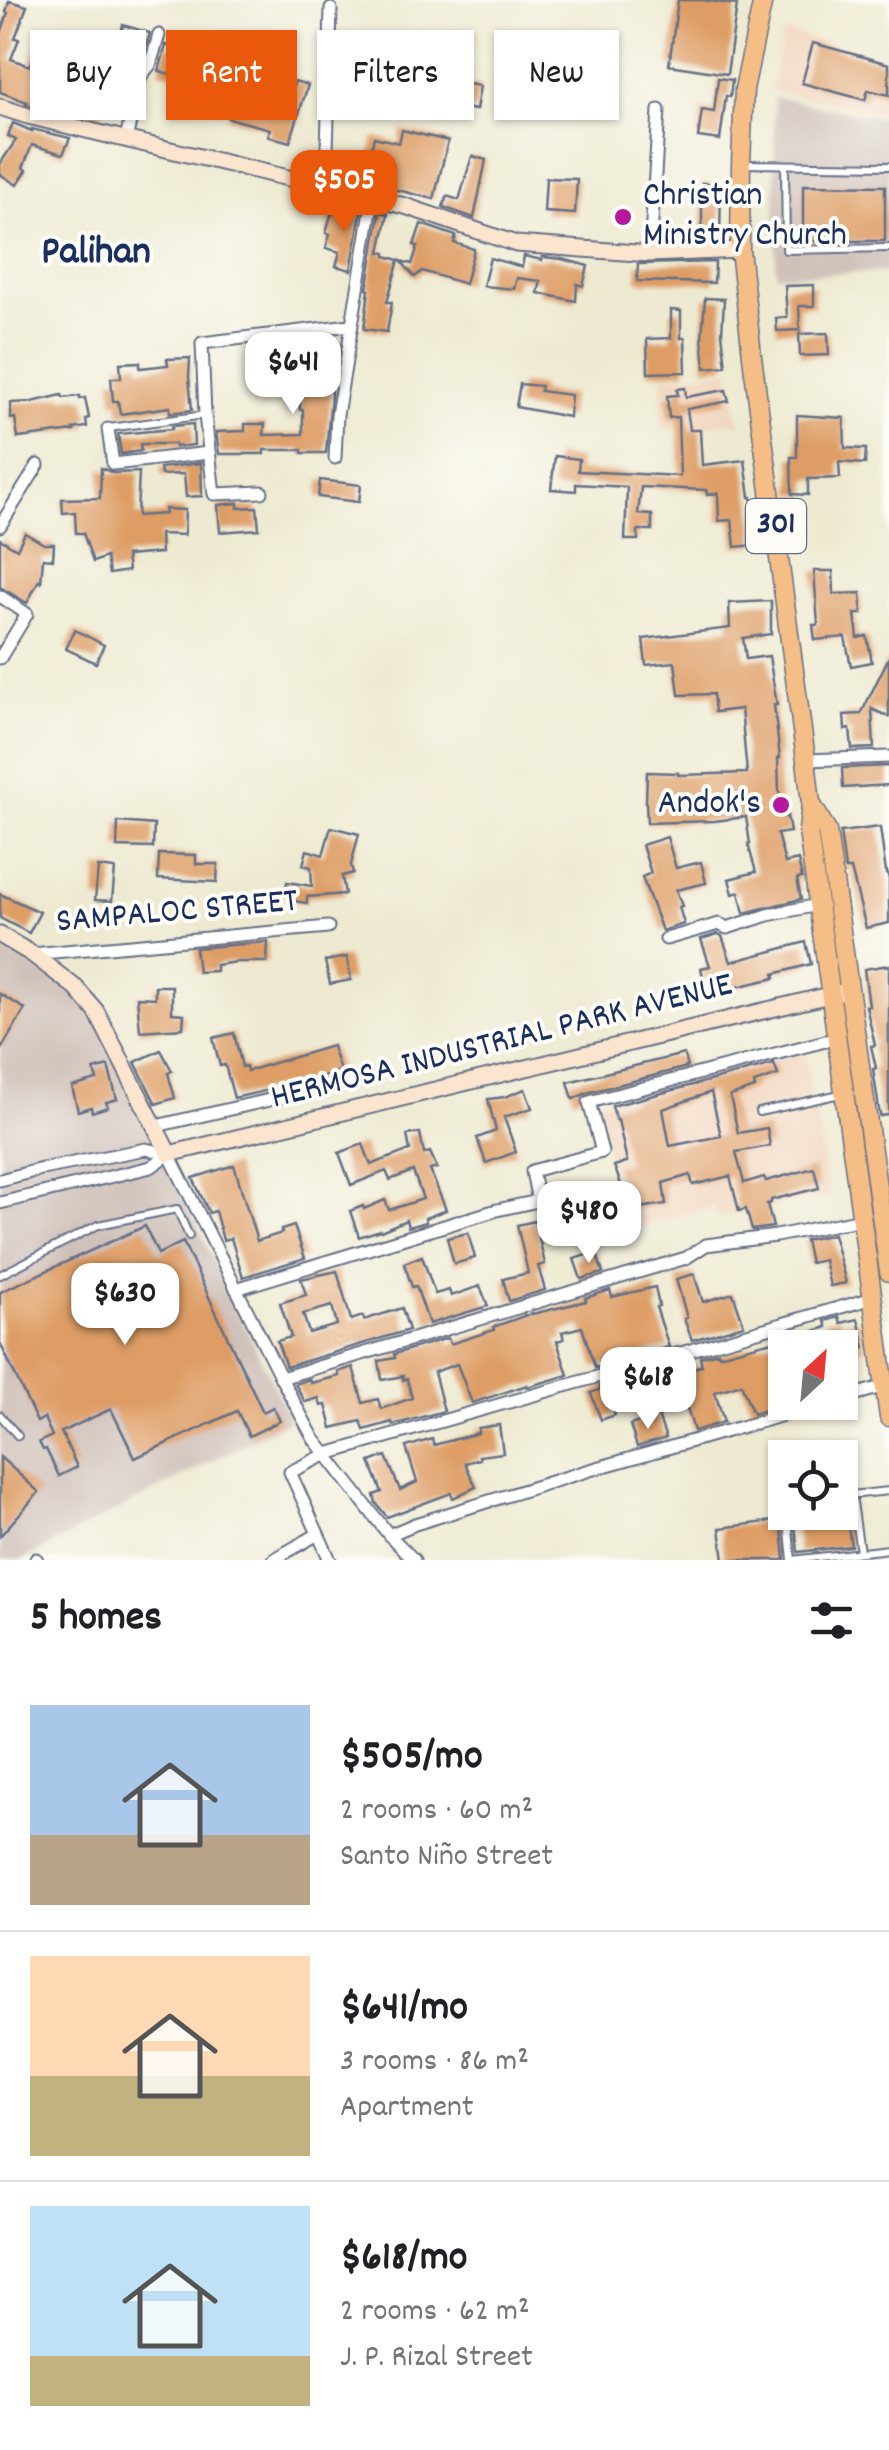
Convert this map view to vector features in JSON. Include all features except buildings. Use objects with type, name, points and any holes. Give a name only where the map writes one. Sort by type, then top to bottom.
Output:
[{"type":"main road","name":"301","points":[[763,0],[744,88],[740,250],[806,760],[811,803],[808,831],[889,1417]]},
{"type":"main road","name":"301","points":[[811,803],[827,832],[889,1272]]},
{"type":"street","points":[[326,187],[331,9]]},
{"type":"street","points":[[126,138],[141,76],[150,65],[159,35]]},
{"type":"street","points":[[0,107],[405,206],[516,244],[650,254],[740,250]]},
{"type":"street","points":[[650,254],[659,110]]},
{"type":"street","points":[[336,458],[337,415],[373,198]]},
{"type":"street","points":[[262,492],[214,494],[202,343],[350,325]]},
{"type":"street","points":[[108,428],[113,464],[209,453]]},
{"type":"street","points":[[0,526],[38,465]]},
{"type":"street","points":[[0,596],[27,614],[0,658]]},
{"type":"street","points":[[806,760],[888,754]]},
{"type":"street","points":[[666,939],[719,924],[727,928],[818,905]]},
{"type":"street","name":"SAMPALOC STREET","points":[[32,954],[328,927]]},
{"type":"street","points":[[0,935],[76,988],[96,1011],[314,1438],[414,1560]]},
{"type":"street","name":"HERMOSA INDUSTRIAL PARK AVENUE","points":[[169,1154],[850,990]]},
{"type":"street","points":[[236,1289],[538,1200],[532,1171],[602,1152],[589,1102],[837,1038]]},
{"type":"street","points":[[156,1126],[352,1081]]},
{"type":"street","points":[[0,1180],[146,1149],[169,1154]]},
{"type":"street","points":[[0,1203],[151,1168],[169,1154]]},
{"type":"street","points":[[281,1378],[686,1258],[706,1245],[862,1219]]},
{"type":"street","points":[[330,1560],[290,1472],[326,1454],[874,1298]]},
{"type":"street","points":[[858,1394],[886,1386]]},
{"type":"street","points":[[390,1535],[414,1524],[590,1470],[768,1419]]},
{"type":"street","points":[[274,1560],[318,1534]]},
{"type":"lane","points":[[740,164],[889,166]]},
{"type":"lane","points":[[784,164],[786,250],[889,248]]},
{"type":"lane","points":[[108,428],[205,415]]},
{"type":"lane","points":[[758,1112],[844,1093]]},
{"type":"lane","points":[[0,1275],[98,1226],[177,1209],[189,1236]]},
{"type":"lane","points":[[0,1415],[18,1436]]},
{"type":"lane","points":[[858,1494],[889,1491]]},
{"type":"lane","points":[[789,1530],[792,1560],[889,1548]]},
{"type":"lane","points":[[857,1530],[860,1552]]},
{"type":"shaded area","points":[[784,31],[889,62],[889,116],[771,90]]},
{"type":"shaded area","points":[[774,97],[889,119],[889,272],[776,275]]},
{"type":"shaded area","points":[[729,369],[740,426],[730,422],[691,429],[661,427],[663,376]]},
{"type":"shaded area","points":[[0,946],[74,991],[97,1016],[290,1420],[22,1560],[0,1560]]},
{"type":"shaded area","points":[[805,1051],[829,1196],[718,1216],[714,1207],[626,1230],[596,1104]]},
{"type":"place","name":"Christian Ministry Church","points":[[623,217]]},
{"type":"place","name":"Andok's","points":[[781,805]]},
{"type":"district","name":"Palihan","points":[[96,254]]}]
